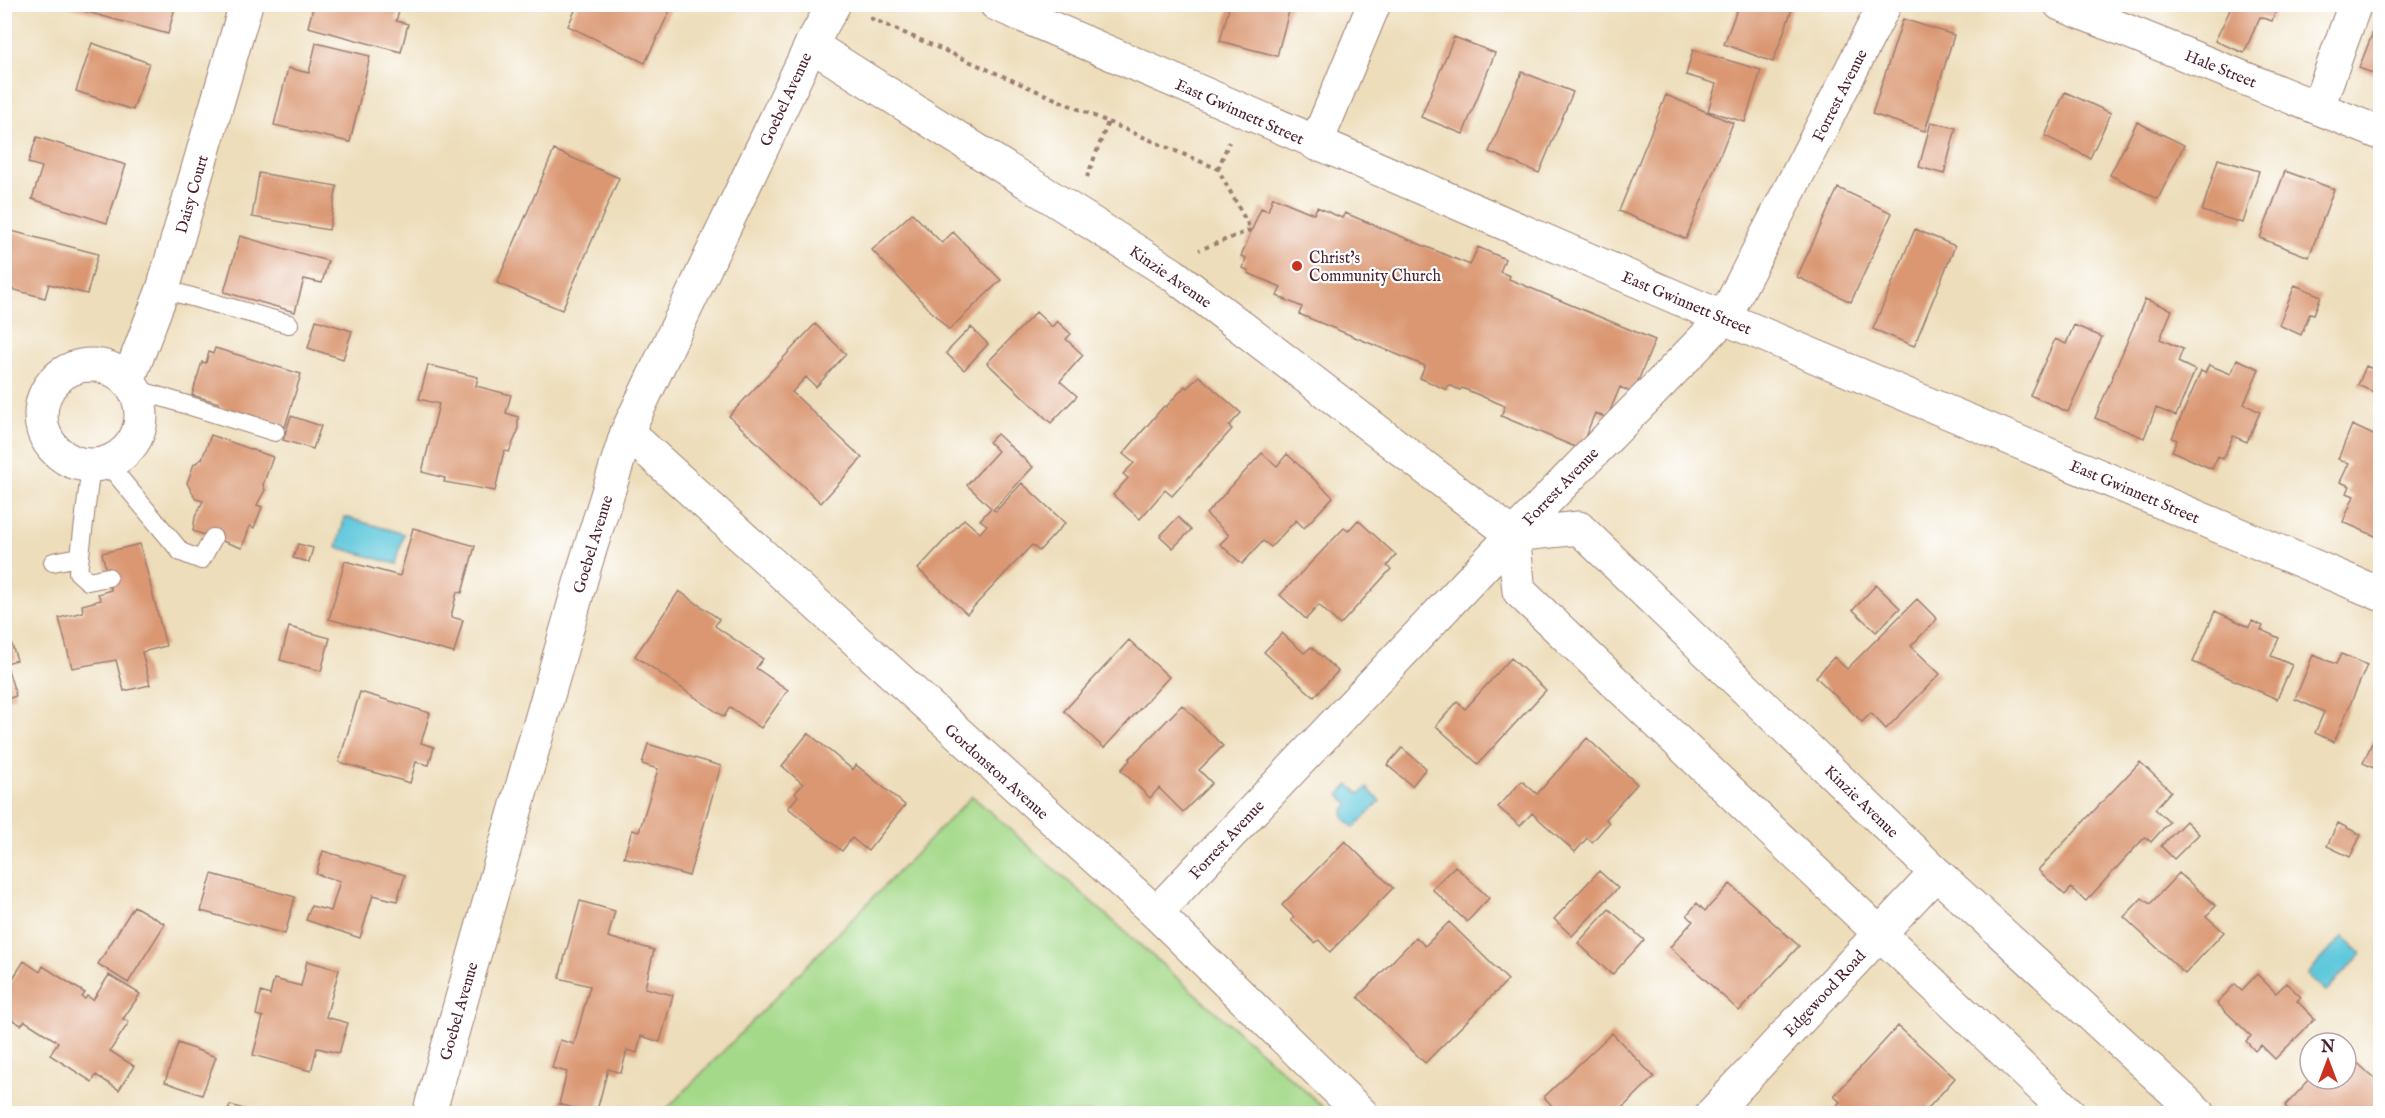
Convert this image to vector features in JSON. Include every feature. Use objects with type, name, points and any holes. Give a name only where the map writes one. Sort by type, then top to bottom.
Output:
[{"type":"street","name":"Daisy Court","points":[[130,385],[163,289],[246,4]]},
{"type":"street","name":"Goebel Avenue","points":[[429,1113],[586,562],[627,432],[811,45],[834,4]]},
{"type":"street","name":"East Gwinnett Street","points":[[996,4],[1316,144],[1724,318],[2380,594]]},
{"type":"street","points":[[1316,144],[1374,4]]},
{"type":"street","name":"Forrest Avenue","points":[[1156,913],[1512,535],[1724,318],[1886,4]]},
{"type":"street","name":"Hale Street","points":[[2060,4],[2100,12],[2380,133]]},
{"type":"street","points":[[2318,107],[2354,5]]},
{"type":"street","name":"Kinzie Avenue","points":[[811,45],[1172,274],[1512,535],[1579,528],[1936,873],[2199,1113]]},
{"type":"street","points":[[84,366],[100,366],[115,371],[130,385],[141,411],[140,428],[128,449],[99,464],[67,458],[49,442],[42,427],[41,410],[46,394],[55,381],[68,371],[84,366]]},
{"type":"street","name":"Gordonston Avenue","points":[[627,432],[1156,913],[1362,1113]]},
{"type":"street","points":[[1512,535],[1519,591],[2070,1113]]},
{"type":"street","name":"Edgewood Road","points":[[1712,1113],[1936,873]]},
{"type":"lane","points":[[163,289],[289,324]]},
{"type":"lane","points":[[130,385],[275,432]]},
{"type":"lane","points":[[99,464],[181,552],[201,560],[213,538]]},
{"type":"lane","points":[[99,464],[79,557],[78,572],[88,581],[108,577]]},
{"type":"lane","points":[[53,562],[79,557]]},
{"type":"path","points":[[870,18],[1218,169],[1251,230],[1198,250]]},
{"type":"path","points":[[1087,177],[1108,122]]},
{"type":"path","points":[[1218,169],[1229,142]]},
{"type":"green space","points":[[972,796],[1330,1113],[663,1113]]},
{"type":"water","points":[[345,517],[404,534],[396,564],[337,547]]},
{"type":"water","points":[[1349,785],[1360,794],[1367,788],[1380,801],[1354,828],[1344,818],[1343,811],[1349,804],[1339,795]]},
{"type":"water","points":[[2343,936],[2361,954],[2326,991],[2307,975]]},
{"type":"building","points":[[58,4],[176,4],[168,34]]},
{"type":"building","points":[[314,4],[401,4],[396,21],[408,24],[401,52],[308,27]]},
{"type":"building","points":[[578,4],[673,4],[645,63],[568,26]]},
{"type":"building","points":[[1230,4],[1291,4],[1277,56],[1220,41]]},
{"type":"building","points":[[1739,4],[1794,4],[1773,62],[1724,44]]},
{"type":"building","points":[[2221,4],[2278,4],[2272,21],[2260,17],[2244,53],[2215,41],[2230,10]]},
{"type":"building","points":[[2380,14],[2380,76],[2359,68]]},
{"type":"building","points":[[1903,19],[1954,35],[1925,131],[1872,114]]},
{"type":"building","points":[[1454,37],[1495,53],[1463,134],[1421,117]]},
{"type":"building","points":[[92,43],[149,63],[133,110],[76,91]]},
{"type":"building","points":[[316,43],[370,56],[350,142],[274,125],[288,68],[309,73]]},
{"type":"building","points":[[1693,50],[1761,70],[1745,122],[1708,111],[1716,84],[1686,75]]},
{"type":"building","points":[[1522,72],[1573,92],[1539,173],[1489,152]]},
{"type":"building","points":[[2065,92],[2111,113],[2090,158],[2045,136]]},
{"type":"building","points":[[1666,95],[1733,123],[1686,239],[1619,211]]},
{"type":"building","points":[[1931,122],[1956,128],[1944,174],[1919,167]]},
{"type":"building","points":[[2137,122],[2184,145],[2158,199],[2110,175]]},
{"type":"building","points":[[37,137],[126,165],[107,223],[32,199],[42,167],[28,163]]},
{"type":"building","points":[[554,150],[619,178],[562,310],[497,283]]},
{"type":"building","points":[[2218,159],[2259,171],[2243,223],[2202,211]]},
{"type":"building","points":[[2285,171],[2334,189],[2309,257],[2260,238]]},
{"type":"building","points":[[259,173],[337,186],[329,230],[252,217]]},
{"type":"building","points":[[1838,188],[1892,213],[1851,302],[1797,277]]},
{"type":"building","points":[[1273,197],[1314,214],[1317,207],[1342,218],[1345,213],[1470,265],[1478,247],[1505,259],[1500,272],[1510,276],[1509,279],[1655,340],[1633,393],[1620,387],[1607,418],[1595,413],[1580,449],[1501,416],[1505,406],[1462,388],[1460,390],[1449,385],[1447,390],[1420,378],[1425,366],[1299,314],[1302,307],[1277,296],[1281,287],[1248,273],[1249,271],[1243,268],[1246,258],[1241,256],[1261,208],[1268,211]]},
{"type":"building","points":[[912,213],[942,243],[953,232],[1001,280],[949,330],[872,250]]},
{"type":"building","points":[[4,229],[98,254],[87,294],[49,284],[45,298],[4,287]]},
{"type":"building","points":[[1915,229],[1955,246],[1914,346],[1873,329]]},
{"type":"building","points":[[240,236],[328,261],[322,283],[304,279],[295,312],[224,292]]},
{"type":"building","points":[[2295,285],[2321,296],[2314,314],[2310,313],[2301,335],[2279,325]]},
{"type":"building","points":[[2145,299],[2172,310],[2160,339],[2183,349],[2178,362],[2195,370],[2176,416],[2156,408],[2144,438],[2095,418]]},
{"type":"building","points":[[1036,312],[1052,327],[1057,321],[1071,334],[1066,339],[1083,355],[1060,381],[1077,396],[1051,423],[987,363]]},
{"type":"building","points":[[316,320],[352,331],[343,359],[308,348]]},
{"type":"building","points":[[815,324],[846,354],[816,387],[806,377],[792,392],[862,458],[821,503],[729,416]]},
{"type":"building","points":[[2074,325],[2102,337],[2068,412],[2030,395],[2055,339],[2066,344]]},
{"type":"building","points":[[971,327],[988,344],[964,370],[946,353]]},
{"type":"building","points":[[215,348],[301,374],[285,427],[218,406],[219,403],[192,395],[202,362],[206,363],[209,352],[213,354]]},
{"type":"building","points":[[2237,359],[2259,369],[2244,404],[2260,412],[2247,442],[2233,436],[2223,459],[2218,456],[2212,469],[2172,451],[2177,440],[2172,438],[2201,371],[2205,373],[2209,365],[2231,374]]},
{"type":"building","points":[[428,365],[478,377],[476,386],[511,395],[506,413],[518,417],[518,431],[509,452],[504,451],[495,491],[444,482],[445,478],[422,472],[439,404],[419,399]]},
{"type":"building","points":[[2366,366],[2380,372],[2380,395],[2358,385]]},
{"type":"building","points":[[1199,376],[1241,413],[1229,426],[1232,429],[1172,496],[1165,490],[1140,519],[1113,495],[1128,478],[1123,474],[1134,463],[1123,454],[1164,406],[1166,407],[1185,386],[1187,388]]},
{"type":"building","points":[[291,416],[321,426],[313,449],[283,440]]},
{"type":"building","points":[[2352,425],[2380,438],[2380,538],[2343,522],[2354,496],[2347,493],[2350,486],[2340,482],[2349,463],[2338,459]]},
{"type":"building","points":[[997,434],[1033,467],[993,510],[996,511],[1022,483],[1065,523],[1039,551],[1032,545],[967,614],[918,569],[964,519],[980,533],[987,525],[980,520],[991,508],[967,485],[998,451],[989,442]]},
{"type":"building","points":[[211,435],[273,457],[263,485],[265,490],[257,505],[262,507],[254,528],[250,526],[242,548],[193,531],[195,517],[203,501],[196,499],[187,483],[194,464],[202,459]]},
{"type":"building","points":[[1262,453],[1277,466],[1287,454],[1333,497],[1304,528],[1296,520],[1271,547],[1263,541],[1242,564],[1220,544],[1229,535],[1206,514]]},
{"type":"building","points":[[1178,517],[1191,530],[1173,548],[1160,536]]},
{"type":"building","points":[[1358,520],[1396,555],[1387,566],[1391,569],[1340,625],[1319,605],[1306,619],[1280,595],[1344,528],[1348,531]]},
{"type":"building","points":[[413,528],[475,546],[462,593],[457,592],[451,617],[463,620],[454,653],[329,619],[345,561],[400,576]]},
{"type":"building","points":[[140,544],[166,646],[142,652],[150,685],[124,691],[116,660],[72,668],[59,618],[83,612],[82,605],[101,600],[98,594],[111,590],[102,553]]},
{"type":"building","points":[[298,544],[313,548],[309,562],[293,558]]},
{"type":"building","points":[[1876,585],[1900,608],[1876,632],[1853,610]]},
{"type":"building","points":[[679,591],[719,619],[715,626],[763,659],[756,668],[788,690],[761,728],[730,707],[724,717],[635,656]]},
{"type":"building","points":[[1917,599],[1937,619],[1911,646],[1940,674],[1886,729],[1871,713],[1862,722],[1816,677],[1834,657],[1847,669]]},
{"type":"building","points":[[2215,611],[2249,627],[2252,621],[2263,626],[2261,630],[2279,638],[2271,656],[2292,665],[2277,699],[2193,662]]},
{"type":"building","points":[[4,622],[17,660],[6,663],[16,696],[4,700]]},
{"type":"building","points":[[289,627],[330,638],[321,671],[280,660]]},
{"type":"building","points":[[1282,633],[1304,653],[1311,647],[1338,671],[1314,697],[1264,652]]},
{"type":"building","points":[[1129,640],[1169,677],[1104,748],[1064,711]]},
{"type":"building","points":[[2341,654],[2367,665],[2334,742],[2315,733],[2324,712],[2295,699],[2313,655],[2336,664]]},
{"type":"building","points":[[1511,658],[1546,690],[1478,764],[1436,726],[1457,702],[1465,709]]},
{"type":"building","points":[[360,692],[430,713],[421,743],[434,747],[429,765],[416,762],[410,783],[339,762]]},
{"type":"building","points":[[1182,705],[1223,746],[1199,770],[1212,783],[1183,812],[1159,788],[1150,798],[1121,770]]},
{"type":"building","points":[[2380,725],[2380,771],[2363,763]]},
{"type":"building","points":[[808,733],[853,770],[856,765],[905,805],[868,851],[852,838],[842,851],[788,808],[798,796],[795,793],[803,784],[782,766]]},
{"type":"building","points":[[1587,738],[1637,784],[1606,819],[1609,823],[1592,842],[1587,838],[1575,852],[1532,813],[1520,826],[1498,807],[1522,781],[1537,794]]},
{"type":"building","points":[[648,744],[721,766],[689,876],[624,857],[632,830],[639,832],[658,769],[642,764]]},
{"type":"building","points":[[1402,748],[1426,768],[1412,786],[1387,765]]},
{"type":"building","points":[[2140,762],[2171,791],[2155,809],[2169,822],[2151,842],[2145,837],[2086,901],[2071,888],[2065,895],[2038,870]]},
{"type":"building","points":[[2186,821],[2199,834],[2174,859],[2161,846]]},
{"type":"building","points":[[2338,823],[2361,835],[2350,857],[2327,846]]},
{"type":"building","points":[[1345,841],[1393,888],[1330,952],[1319,940],[1315,943],[1291,920],[1294,917],[1282,905]]},
{"type":"building","points":[[323,851],[405,875],[397,901],[373,895],[360,938],[306,920],[311,906],[331,911],[340,881],[316,874]]},
{"type":"building","points":[[1455,866],[1489,898],[1467,922],[1432,889]]},
{"type":"building","points":[[1599,871],[1618,888],[1572,936],[1554,919]]},
{"type":"building","points":[[2179,873],[2216,906],[2206,916],[2224,932],[2185,974],[2124,917],[2142,898],[2150,904]]},
{"type":"building","points":[[212,874],[295,897],[285,934],[201,911]]},
{"type":"building","points":[[1730,884],[1799,946],[1739,1011],[1670,947],[1693,921],[1687,915],[1697,903],[1705,911]]},
{"type":"building","points":[[580,901],[615,911],[608,937],[654,950],[645,988],[673,995],[660,1042],[641,1036],[637,1053],[627,1050],[621,1073],[608,1069],[596,1114],[559,1104],[567,1072],[552,1068],[560,1040],[574,1044],[590,986],[559,978]]},
{"type":"building","points":[[134,906],[165,924],[128,983],[98,964]]},
{"type":"building","points":[[1609,909],[1644,940],[1612,975],[1578,943]]},
{"type":"building","points":[[1449,922],[1508,980],[1425,1063],[1358,997],[1416,937],[1425,946]]},
{"type":"building","points":[[24,961],[40,972],[43,966],[85,993],[82,997],[85,999],[87,996],[93,1000],[109,975],[140,994],[123,1019],[129,1022],[110,1051],[134,1066],[119,1090],[96,1075],[92,1082],[50,1055],[58,1042],[25,1021],[21,1025],[4,1015],[4,992]]},
{"type":"building","points":[[307,961],[339,970],[326,1017],[348,1023],[339,1053],[317,1048],[311,1071],[253,1055],[263,1017],[256,1015],[261,992],[270,995],[274,979],[301,986]]},
{"type":"building","points":[[2257,974],[2276,993],[2286,983],[2301,997],[2297,1001],[2315,1019],[2303,1031],[2298,1031],[2298,1036],[2275,1059],[2261,1045],[2255,1051],[2246,1041],[2251,1036],[2217,1003],[2235,984],[2242,990]]},
{"type":"building","points":[[1898,1026],[1955,1078],[1923,1114],[1847,1114],[1837,1105],[1840,1102],[1834,1096]]},
{"type":"building","points":[[1612,1033],[1654,1077],[1616,1114],[1548,1114],[1554,1108],[1544,1097]]},
{"type":"building","points":[[178,1043],[216,1057],[202,1095],[165,1082]]},
{"type":"building","points":[[2358,1063],[2380,1084],[2380,1094],[2377,1097],[2380,1101],[2380,1114],[2293,1114],[2285,1106],[2299,1091],[2358,1091]]},
{"type":"building","points":[[230,1105],[258,1113],[258,1114],[227,1114]]},
{"type":"place","name":"Christ's Community Church","points":[[1297,266]]}]
